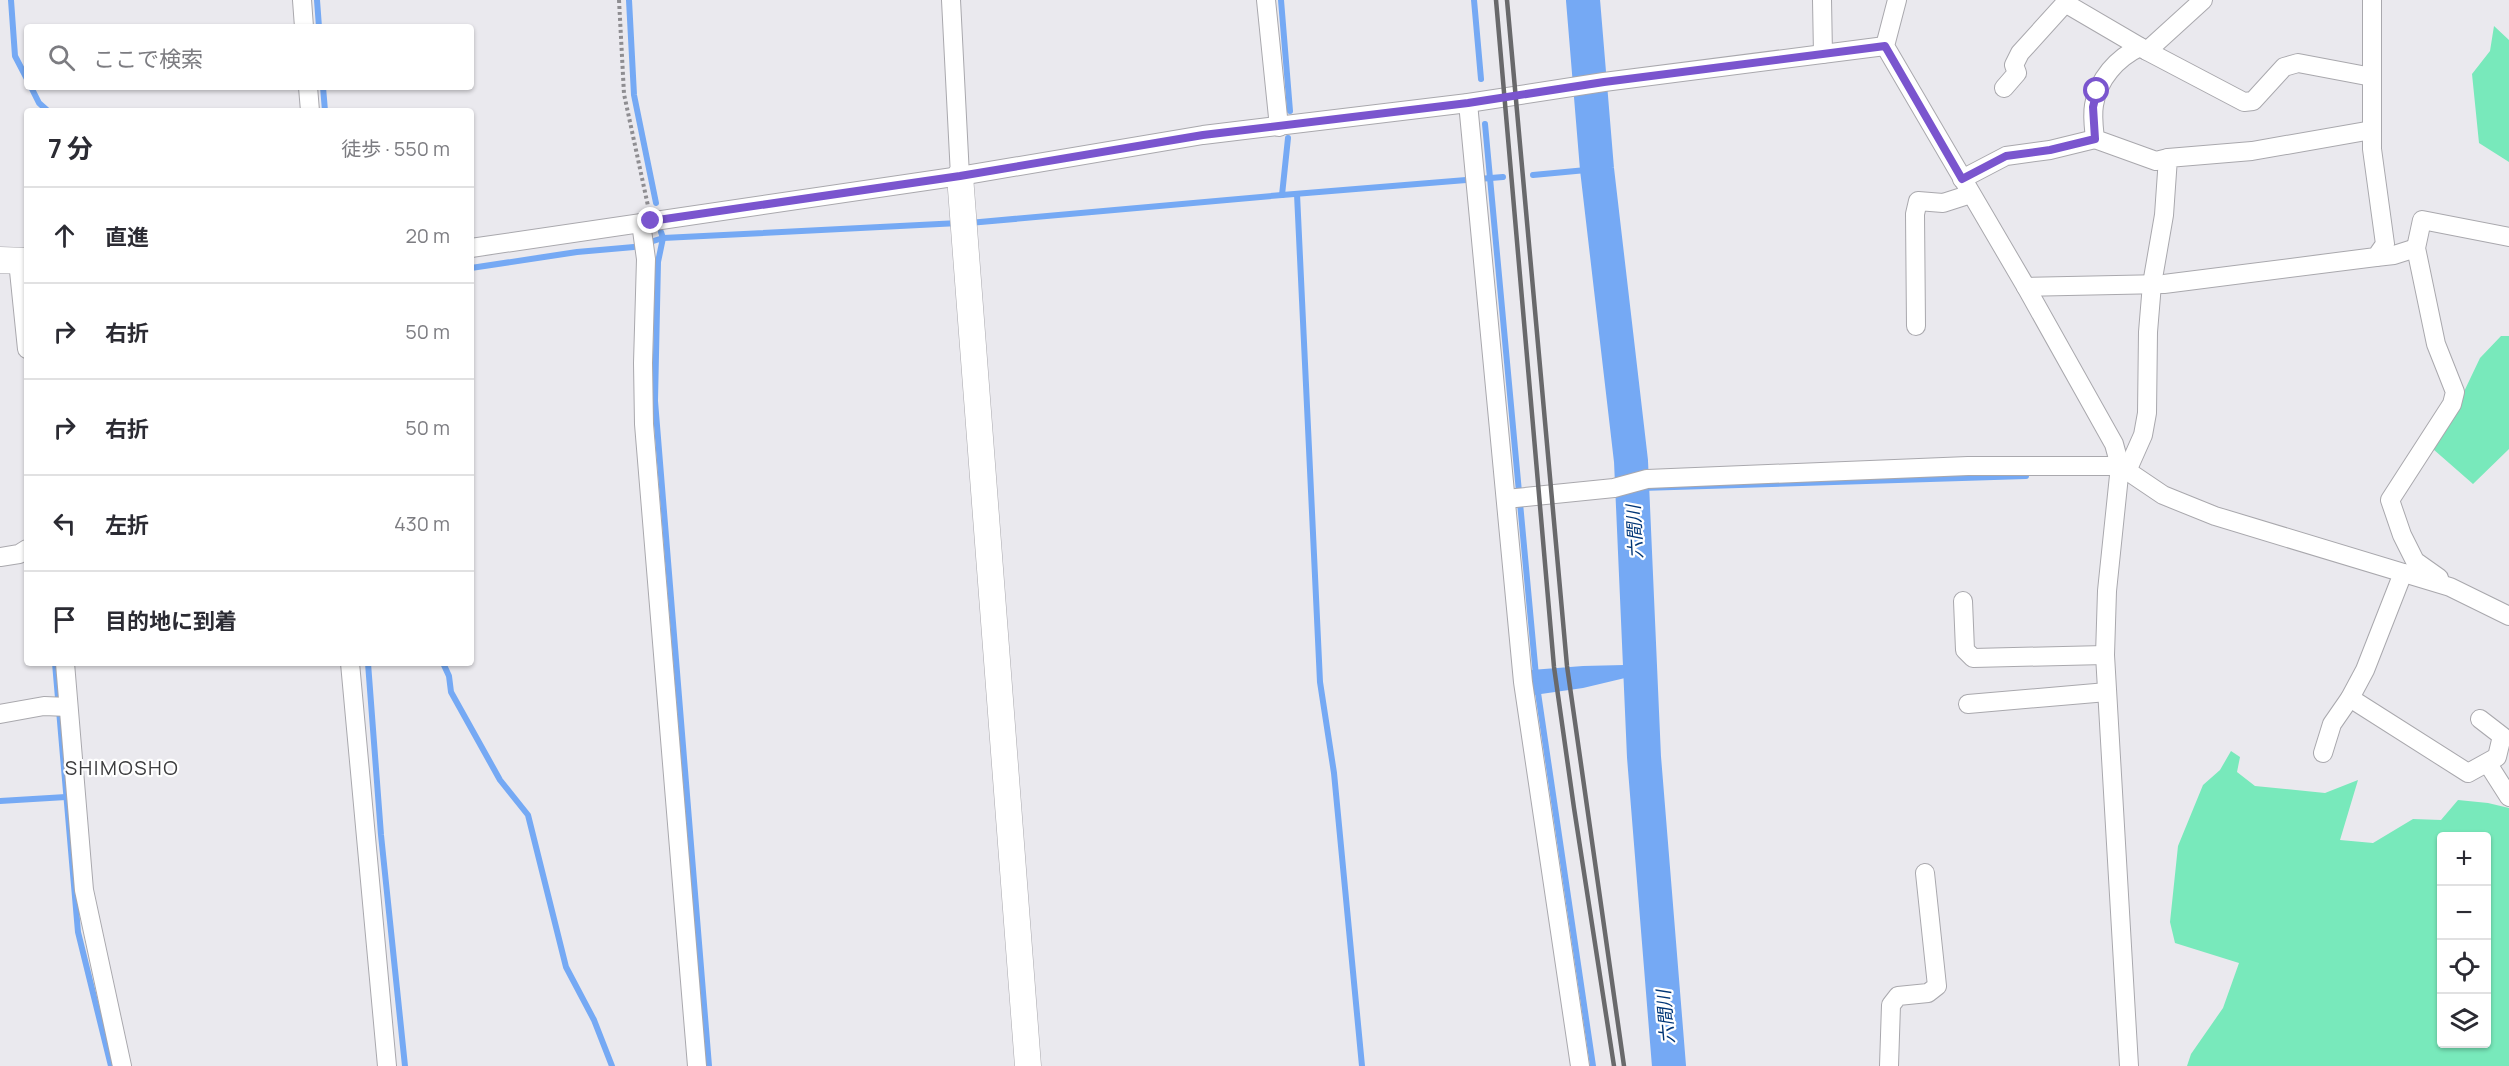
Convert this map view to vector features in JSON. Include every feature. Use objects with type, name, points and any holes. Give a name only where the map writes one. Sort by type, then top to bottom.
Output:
[{"type":"street","points":[[302,0],[304,24]]},
{"type":"street","points":[[951,0],[963,221],[1028,1066]]},
{"type":"street","points":[[1266,0],[1279,127]]},
{"type":"street","points":[[1822,0],[1823,54]]},
{"type":"street","points":[[1897,0],[1885,46],[2114,444],[2123,469]]},
{"type":"street","points":[[2095,139],[2093,107],[2097,91],[2115,63],[2143,49],[2203,0]]},
{"type":"street","points":[[2372,0],[2372,149],[2385,244],[2376,257]]},
{"type":"street","points":[[2004,88],[2017,73],[2014,65],[2020,52],[2067,2],[2143,49],[2244,102],[2253,101],[2284,67],[2298,63],[2372,77]]},
{"type":"street","points":[[474,248],[645,227],[1203,135],[1468,103],[1604,82],[1885,46]]},
{"type":"street","points":[[308,90],[310,108]]},
{"type":"street","points":[[1468,103],[1515,498],[1523,682],[1580,1066]]},
{"type":"street","points":[[1916,326],[1915,214],[1918,201],[1943,203],[2006,156],[2050,150],[2095,139],[2156,161],[2252,151],[2372,130]]},
{"type":"street","points":[[2129,1066],[2105,655],[2108,591],[2123,469],[2143,435],[2147,412],[2148,332],[2152,284],[2164,215],[2168,158]]},
{"type":"street","points":[[2450,587],[2415,561],[2402,535],[2390,500],[2452,404],[2455,392],[2436,344],[2416,248],[2422,220],[2509,237]]},
{"type":"street","points":[[645,227],[644,424],[697,1066]]},
{"type":"street","points":[[2026,288],[2152,284],[2394,255],[2416,248]]},
{"type":"street","points":[[15,261],[24,320]]},
{"type":"street","points":[[1515,498],[1614,488],[1647,479],[1968,466],[2123,469],[2163,495],[2216,516],[2450,587],[2509,616]]},
{"type":"street","points":[[0,557],[24,551]]},
{"type":"street","points":[[2323,753],[2332,724],[2350,698],[2365,669],[2403,573]]},
{"type":"street","points":[[1964,601],[1965,650],[1973,658],[2105,655]]},
{"type":"street","points":[[65,666],[61,706],[84,890],[122,1066]]},
{"type":"street","points":[[350,666],[387,1066]]},
{"type":"street","points":[[1968,704],[2107,692]]},
{"type":"street","points":[[2350,698],[2468,773],[2497,757],[2502,735],[2480,719]]},
{"type":"street","points":[[0,714],[61,706]]},
{"type":"street","points":[[2488,764],[2509,796]]},
{"type":"street","points":[[1888,1066],[1890,1005],[1898,996],[1928,993],[1937,986],[1925,873]]},
{"type":"path","points":[[619,0],[624,94],[645,227]]},
{"type":"green space","points":[[2494,26],[2509,40],[2509,162],[2479,143],[2472,74],[2490,51]]},
{"type":"green space","points":[[2501,336],[2509,336],[2509,449],[2473,484],[2433,449],[2480,358]]},
{"type":"green space","points":[[2231,751],[2240,757],[2237,772],[2255,786],[2325,793],[2358,780],[2340,840],[2373,843],[2413,819],[2441,820],[2458,800],[2509,808],[2509,1066],[2187,1066],[2191,1054],[2223,1008],[2239,963],[2175,943],[2170,922],[2178,846],[2203,785],[2220,770]]},
{"type":"water","points":[[1624,665],[1625,678],[1583,688],[1534,695],[1531,670]]},
{"type":"waterway","points":[[11,0],[15,56],[24,73]]},
{"type":"waterway","points":[[317,0],[319,24]]},
{"type":"waterway","points":[[629,0],[634,95],[656,203]]},
{"type":"waterway","points":[[1281,0],[1290,111]]},
{"type":"waterway","points":[[1474,0],[1481,79]]},
{"type":"waterway","name":"六間川","points":[[1583,0],[1597,169],[1631,461],[1644,757],[1669,1066]]},
{"type":"waterway","points":[[32,90],[39,103],[45,108]]},
{"type":"waterway","points":[[323,90],[325,108]]},
{"type":"waterway","points":[[1485,124],[1536,676]]},
{"type":"waterway","points":[[1288,138],[1282,195],[1503,177]]},
{"type":"waterway","points":[[1533,175],[1597,169]]},
{"type":"waterway","points":[[1297,194],[1320,682],[1334,773],[1362,1066]]},
{"type":"waterway","points":[[969,223],[1282,195]]},
{"type":"waterway","points":[[474,268],[577,252],[634,247],[663,238],[959,223]]},
{"type":"waterway","points":[[661,232],[663,238],[658,262],[655,401],[709,1066]]},
{"type":"waterway","points":[[1641,488],[2026,476]]},
{"type":"waterway","points":[[55,666],[78,932],[111,1066]]},
{"type":"waterway","points":[[368,666],[381,835],[405,1066]]},
{"type":"waterway","points":[[444,666],[449,676],[451,692],[500,780],[528,815],[566,967],[594,1020],[612,1066]]},
{"type":"waterway","points":[[1618,673],[1640,670]]},
{"type":"waterway","points":[[1537,686],[1593,1066]]},
{"type":"waterway","points":[[0,801],[66,797]]},
{"type":"railway","points":[[1496,0],[1554,667],[1614,1066]]},
{"type":"railway","points":[[1507,0],[1567,666],[1624,1066]]},
{"type":"district","name":"SHIMOSHO","points":[[122,767]]},
{"type":"route","points":[[651,221],[960,176],[1203,135],[1468,103],[1604,82],[1885,46],[1962,179],[2006,156],[2050,150],[2095,139],[2093,107],[2097,91]]}]
